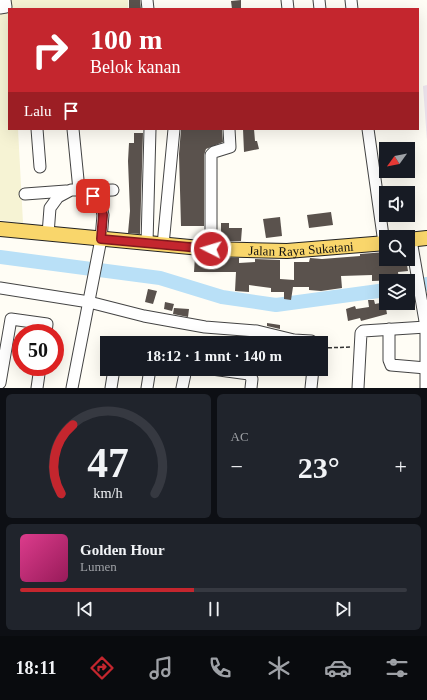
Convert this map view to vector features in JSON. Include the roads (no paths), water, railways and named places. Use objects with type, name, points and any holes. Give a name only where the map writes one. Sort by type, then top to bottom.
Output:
[{"type":"main road","name":"Jalan Raya Sukatani","points":[[0,229],[211,249],[287,251],[379,243]]},
{"type":"main road","points":[[415,239],[427,238]]},
{"type":"street","points":[[0,8],[6,7],[5,0]]},
{"type":"street","points":[[37,130],[40,166]]},
{"type":"street","points":[[73,130],[80,190]]},
{"type":"street","points":[[79,130],[80,190]]},
{"type":"street","points":[[147,243],[150,130]]},
{"type":"street","points":[[163,245],[174,130]]},
{"type":"street","points":[[211,249],[212,155],[214,152],[230,147],[229,130]]},
{"type":"street","points":[[368,130],[383,230]]},
{"type":"street","points":[[25,194],[80,190],[113,190]]},
{"type":"street","points":[[48,234],[50,208],[58,197],[80,190],[100,200],[103,215],[101,239],[72,388]]},
{"type":"street","points":[[415,266],[426,327],[426,388]]},
{"type":"street","points":[[0,288],[89,302],[144,316],[205,327],[257,331],[278,336]]},
{"type":"street","points":[[0,383],[4,331],[11,319],[48,324]]},
{"type":"street","points":[[358,388],[360,335],[363,331],[426,327]]},
{"type":"street","points":[[389,329],[389,360],[391,365],[426,368]]},
{"type":"street","points":[[36,388],[38,376]]},
{"type":"street","points":[[111,388],[113,376]]},
{"type":"street","points":[[147,388],[149,376]]},
{"type":"street","points":[[182,388],[185,376]]},
{"type":"street","points":[[250,376],[252,379],[250,388]]},
{"type":"street","points":[[311,388],[313,376]]},
{"type":"waterway","points":[[0,257],[160,278],[222,297],[276,305],[379,291]]},
{"type":"waterway","points":[[415,286],[427,284]]}]
